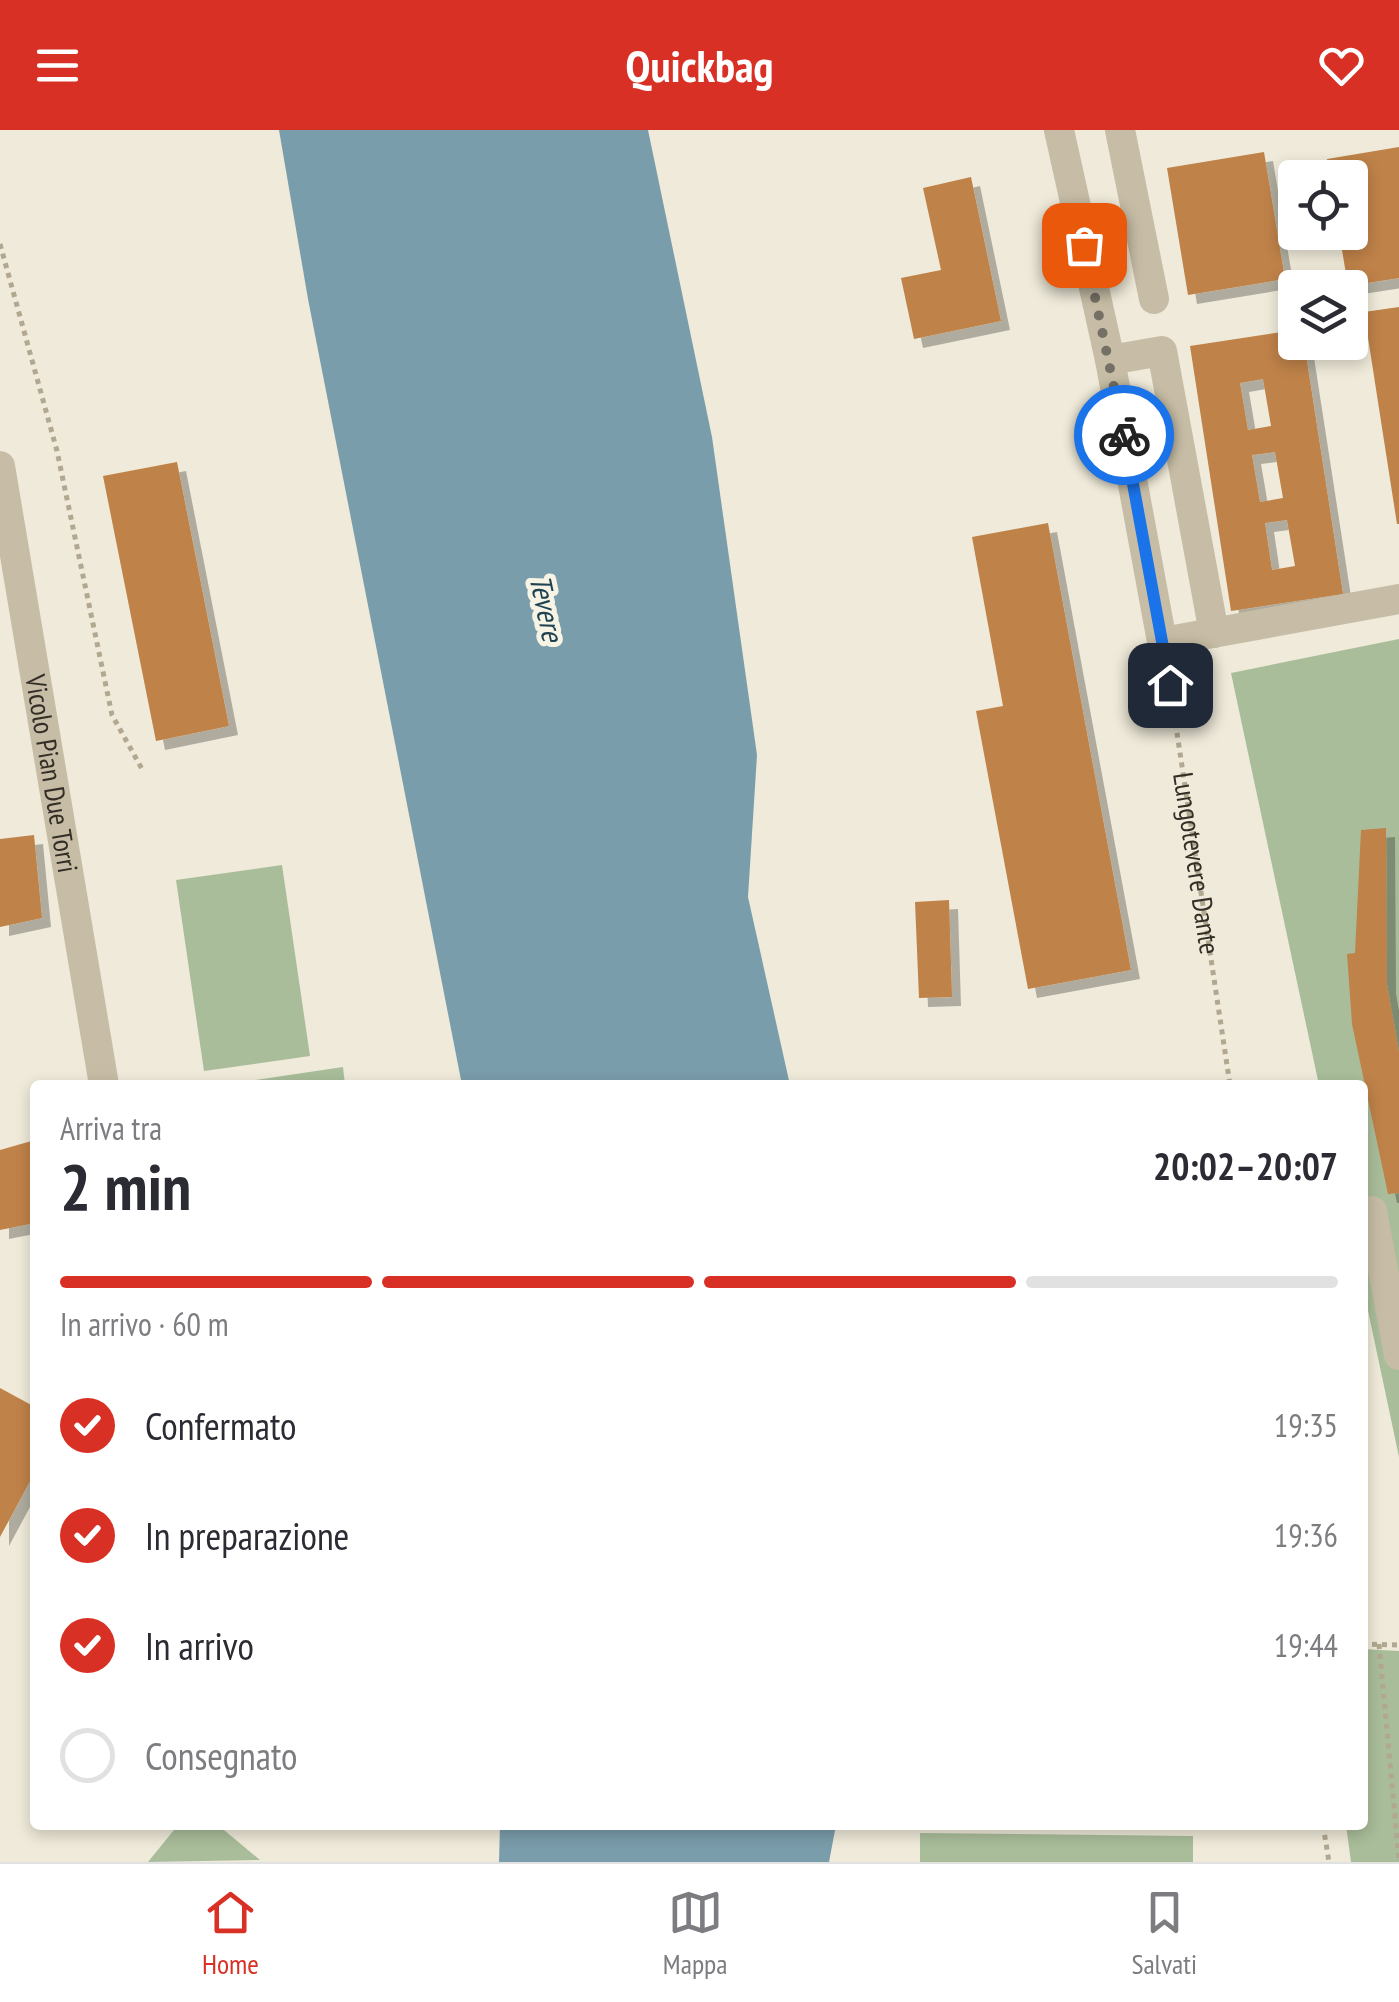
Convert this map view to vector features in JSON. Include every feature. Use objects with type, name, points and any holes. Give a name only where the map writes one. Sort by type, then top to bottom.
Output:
[{"type":"street","points":[[1059,130],[1110,360],[1170,685]]},
{"type":"street","points":[[1120,130],[1154,299]]},
{"type":"street","points":[[1110,360],[1162,352],[1214,632]]},
{"type":"street","name":"Vicolo Pian Due Torri","points":[[0,466],[103,1080]]},
{"type":"street","points":[[1163,642],[1399,599]]},
{"type":"street","points":[[1372,1211],[1399,1355]]},
{"type":"path","points":[[0,244],[57,451],[112,715],[142,769]]},
{"type":"path","name":"Lungotevere Dante","points":[[1170,685],[1229,1080]]},
{"type":"path","points":[[1368,1644],[1399,1645]]},
{"type":"path","points":[[1380,1644],[1399,1860]]},
{"type":"path","points":[[1325,1830],[1329,1862]]},
{"type":"green space","points":[[1399,639],[1399,1457],[1368,1311],[1368,1080],[1318,1080],[1231,673]]},
{"type":"green space","points":[[282,865],[310,1056],[204,1071],[176,880]]},
{"type":"green space","points":[[343,1067],[344,1080],[256,1080]]},
{"type":"green space","points":[[1368,1649],[1399,1651],[1399,1862],[1351,1862],[1347,1830],[1368,1830]]},
{"type":"green space","points":[[174,1830],[224,1830],[260,1860],[148,1862]]},
{"type":"green space","points":[[920,1833],[1193,1836],[1193,1862],[920,1862]]},
{"type":"water","name":"Tevere","points":[[279,130],[648,130],[712,437],[757,755],[748,897],[789,1080],[461,1080],[308,299]]},
{"type":"water","points":[[500,1830],[835,1830],[829,1862],[499,1862]]},
{"type":"building","points":[[1399,147],[1399,278],[1368,283],[1368,270],[1345,270],[1342,250],[1368,250],[1368,160],[1327,159]]},
{"type":"building","points":[[1264,152],[1284,270],[1278,270],[1278,280],[1188,295],[1167,168]]},
{"type":"building","points":[[971,177],[1001,321],[914,339],[901,278],[941,270],[923,188]]},
{"type":"building","points":[[1399,307],[1399,524],[1368,338],[1368,311]]},
{"type":"building","points":[[1278,333],[1278,360],[1307,360],[1343,594],[1231,611],[1190,346]],"holes":[[[1263,379],[1271,426],[1248,430],[1240,383]],[[1275,452],[1283,498],[1260,502],[1252,455]],[[1287,520],[1295,566],[1272,570],[1265,523]]]},
{"type":"building","points":[[177,462],[229,726],[156,741],[103,476]]},
{"type":"building","points":[[1048,523],[1131,970],[1028,989],[976,711],[1003,706],[972,537]]},
{"type":"building","points":[[1386,828],[1387,985],[1399,1052],[1399,1193],[1388,1194],[1368,1100],[1368,1080],[1364,1080],[1352,1024],[1347,954],[1355,953],[1361,830]]},
{"type":"building","points":[[34,835],[42,918],[0,927],[0,839]]},
{"type":"building","points":[[949,900],[952,997],[919,998],[915,902]]},
{"type":"building","points":[[30,1141],[30,1224],[0,1230],[0,1150]]},
{"type":"building","points":[[0,1388],[30,1404],[30,1481],[0,1537]]},
{"type":"way so far","points":[[1084,245],[1124,435]]},
{"type":"route","points":[[1124,435],[1170,685]]}]
